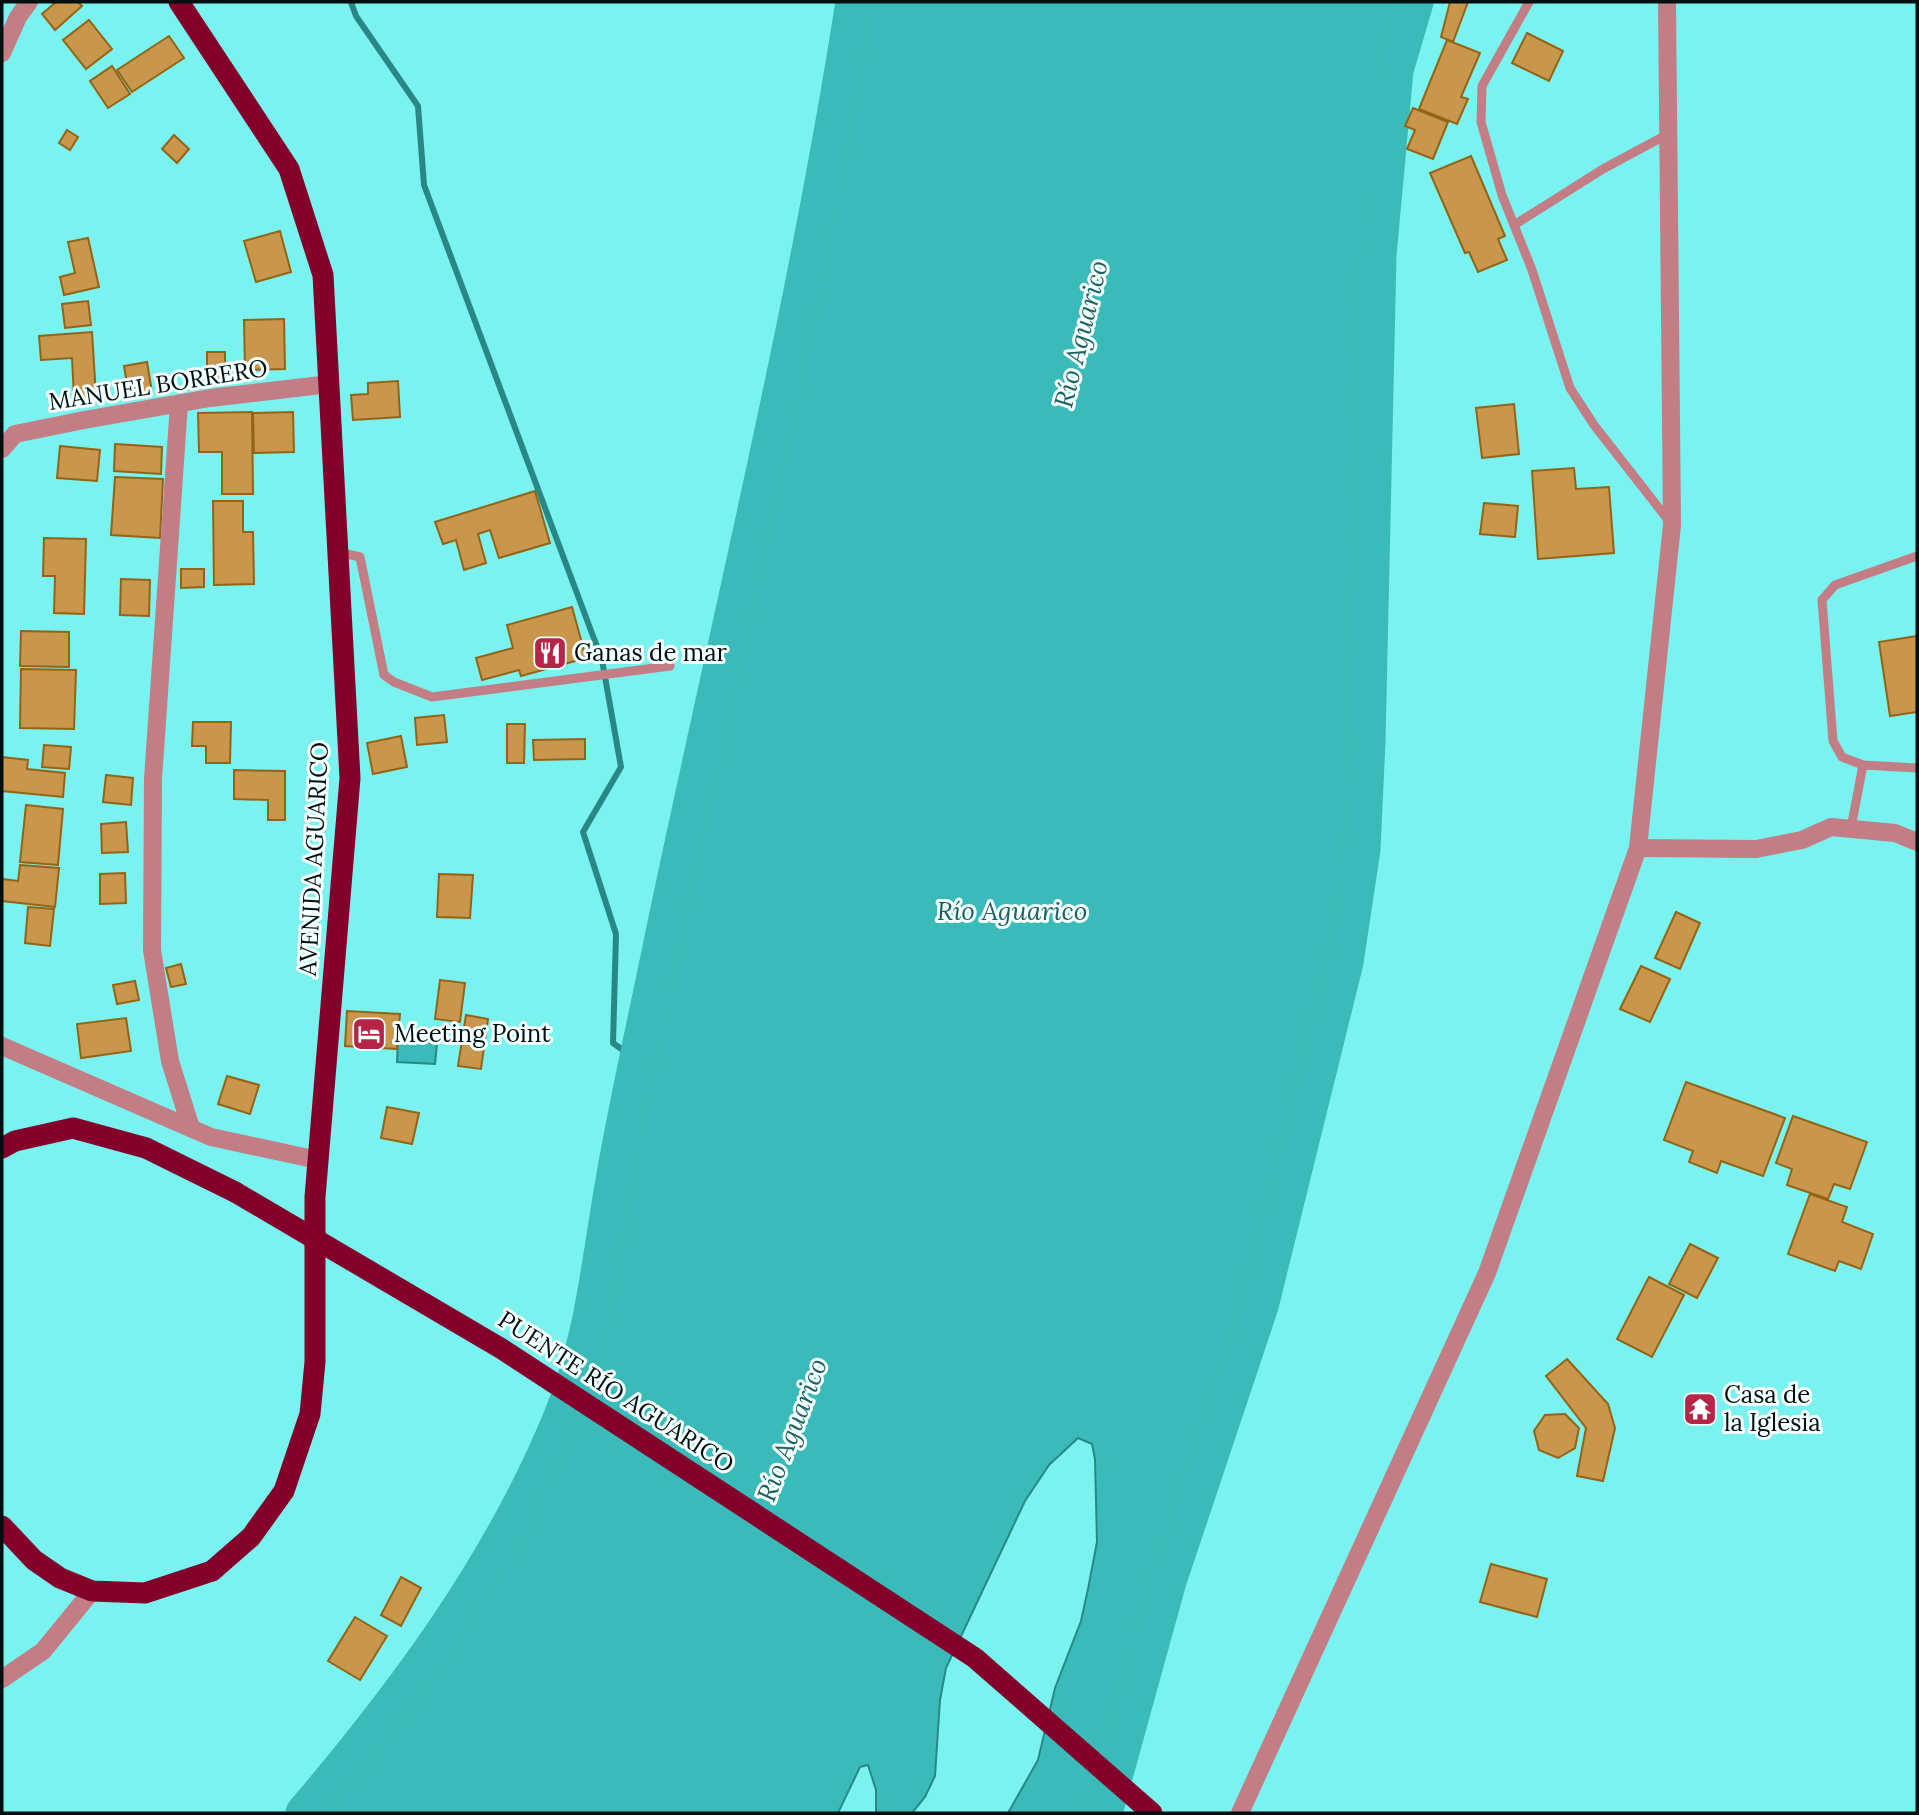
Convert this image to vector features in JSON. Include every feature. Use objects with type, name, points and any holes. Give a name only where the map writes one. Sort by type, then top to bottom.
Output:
[{"type":"highway","name":"AVENIDA AGUARICO","points":[[92,1591],[145,1593],[212,1571],[251,1537],[284,1491],[311,1401],[315,1362],[318,1160],[350,778],[323,275],[289,169],[179,2]]},
{"type":"highway","name":"PUENTE RÍO AGUARICO","points":[[2,1148],[15,1141],[73,1128],[146,1148],[235,1192],[502,1349],[975,1658],[1152,1813]]},
{"type":"highway","points":[[2,1526],[34,1560],[60,1578],[92,1591]]},
{"type":"street","points":[[2,53],[18,16],[29,2]]},
{"type":"street","points":[[1240,1813],[1487,1273],[1639,848],[1672,525],[1667,2]]},
{"type":"street","name":"MANUEL BORRERO","points":[[2,449],[15,434],[179,404],[330,384]]},
{"type":"street","points":[[179,404],[153,779],[152,950],[170,1061],[191,1128]]},
{"type":"street","points":[[1639,848],[1756,849],[1802,839],[1831,827],[1895,834],[1917,842]]},
{"type":"street","points":[[2,1046],[211,1137],[318,1160]]},
{"type":"street","points":[[2,1679],[43,1651],[92,1591]]},
{"type":"lane","points":[[1529,2],[1482,86],[1481,122],[1502,195],[1532,270],[1570,388],[1594,425],[1672,525]]},
{"type":"lane","points":[[1514,225],[1602,169],[1668,134]]},
{"type":"lane","points":[[339,552],[360,557],[384,675],[394,682],[432,697],[670,666]]},
{"type":"lane","points":[[1917,556],[1835,584],[1822,600],[1833,741],[1842,757],[1863,765],[1917,768]]},
{"type":"lane","points":[[1851,828],[1863,765]]},
{"type":"water","name":"Río Aguarico","points":[[854,2],[1415,2],[1395,70],[1378,255],[1362,849],[1345,962],[1260,1306],[1168,1581],[1104,1813],[1008,1813],[1038,1760],[1055,1688],[1081,1621],[1097,1542],[1095,1459],[1092,1444],[1078,1438],[1049,1465],[1025,1501],[946,1668],[940,1700],[935,1776],[925,1797],[912,1813],[876,1813],[876,1790],[868,1765],[860,1767],[838,1813],[304,1813],[414,1674],[480,1576],[537,1473],[572,1389],[589,1329],[632,1086],[813,237]]},
{"type":"water","points":[[398,1040],[437,1043],[435,1064],[397,1062]]},
{"type":"building","points":[[56,2],[78,2],[82,6],[55,30],[42,14]]},
{"type":"building","points":[[1450,2],[1468,2],[1453,42],[1441,37]]},
{"type":"building","points":[[89,20],[112,49],[86,69],[63,40]]},
{"type":"building","points":[[1527,33],[1563,51],[1549,81],[1512,63]]},
{"type":"building","points":[[169,36],[184,58],[132,92],[117,70]]},
{"type":"building","points":[[1447,40],[1480,53],[1461,97],[1468,99],[1457,124],[1419,109]]},
{"type":"building","points":[[112,66],[130,94],[108,108],[90,81]]},
{"type":"building","points":[[1413,108],[1448,122],[1433,159],[1407,149],[1415,130],[1405,126]]},
{"type":"building","points":[[67,130],[78,137],[70,150],[59,143]]},
{"type":"building","points":[[174,135],[189,149],[177,163],[162,149]]},
{"type":"building","points":[[1471,156],[1505,236],[1498,239],[1507,260],[1478,272],[1469,252],[1465,253],[1430,173]]},
{"type":"building","points":[[280,231],[291,272],[256,282],[244,241]]},
{"type":"building","points":[[88,238],[99,287],[64,295],[60,277],[75,273],[68,242]]},
{"type":"building","points":[[88,301],[91,325],[65,328],[62,304]]},
{"type":"building","points":[[284,319],[285,369],[245,370],[244,320]]},
{"type":"building","points":[[92,332],[96,396],[74,398],[72,358],[41,360],[39,336]]},
{"type":"building","points":[[207,352],[225,352],[225,380],[207,381]]},
{"type":"building","points":[[147,362],[152,392],[129,396],[124,366]]},
{"type":"building","points":[[398,381],[400,417],[353,420],[351,395],[368,394],[368,383]]},
{"type":"building","points":[[1514,404],[1519,454],[1482,458],[1476,408]]},
{"type":"building","points":[[252,412],[253,494],[222,494],[222,452],[199,452],[198,413]]},
{"type":"building","points":[[293,412],[294,452],[254,453],[253,413]]},
{"type":"building","points":[[115,444],[162,447],[161,474],[114,471]]},
{"type":"building","points":[[60,446],[100,450],[97,481],[57,478]]},
{"type":"building","points":[[1574,468],[1576,489],[1609,487],[1614,553],[1538,559],[1532,471]]},
{"type":"building","points":[[115,477],[163,479],[160,538],[111,535]]},
{"type":"building","points":[[535,491],[550,543],[499,558],[490,530],[478,534],[486,563],[464,570],[456,540],[443,544],[435,522]]},
{"type":"building","points":[[213,501],[243,501],[243,532],[253,532],[254,584],[214,585]]},
{"type":"building","points":[[1484,503],[1518,506],[1515,537],[1480,534]]},
{"type":"building","points":[[44,538],[86,539],[84,614],[54,613],[55,576],[43,576]]},
{"type":"building","points":[[181,569],[204,569],[204,587],[181,588]]},
{"type":"building","points":[[121,579],[150,580],[149,616],[120,615]]},
{"type":"building","points":[[572,607],[586,658],[521,676],[519,670],[482,680],[476,658],[513,648],[507,625]]},
{"type":"building","points":[[21,631],[69,632],[69,667],[20,666]]},
{"type":"building","points":[[1917,636],[1917,712],[1890,716],[1879,642]]},
{"type":"building","points":[[21,669],[76,670],[74,729],[20,728]]},
{"type":"building","points":[[444,715],[447,742],[417,745],[415,718]]},
{"type":"building","points":[[193,722],[231,722],[230,763],[206,763],[206,746],[192,746]]},
{"type":"building","points":[[507,724],[525,724],[524,763],[507,763]]},
{"type":"building","points":[[401,736],[407,767],[373,774],[367,743]]},
{"type":"building","points":[[585,739],[585,759],[534,760],[533,740]]},
{"type":"building","points":[[44,745],[71,747],[69,769],[42,767]]},
{"type":"building","points":[[2,757],[28,760],[27,769],[65,773],[63,797],[2,791]]},
{"type":"building","points":[[234,770],[285,771],[285,820],[268,820],[268,800],[234,799]]},
{"type":"building","points":[[106,775],[133,778],[131,805],[103,802]]},
{"type":"building","points":[[26,805],[63,809],[58,865],[20,862]]},
{"type":"building","points":[[126,822],[128,852],[102,853],[101,824]]},
{"type":"building","points":[[20,865],[59,868],[55,907],[2,901],[2,879],[18,881]]},
{"type":"building","points":[[125,873],[126,903],[100,904],[100,874]]},
{"type":"building","points":[[439,874],[473,875],[470,918],[437,917]]},
{"type":"building","points":[[28,907],[54,909],[50,946],[25,943]]},
{"type":"building","points":[[1676,912],[1700,923],[1680,969],[1655,958]]},
{"type":"building","points":[[181,964],[186,984],[171,987],[166,968]]},
{"type":"building","points":[[1641,966],[1670,979],[1650,1022],[1620,1009]]},
{"type":"building","points":[[440,980],[465,983],[460,1022],[435,1019]]},
{"type":"building","points":[[135,981],[139,1000],[117,1004],[113,985]]},
{"type":"building","points":[[347,1011],[400,1014],[397,1049],[345,1046]]},
{"type":"building","points":[[466,1015],[488,1019],[481,1069],[458,1066]]},
{"type":"building","points":[[126,1018],[131,1051],[81,1058],[77,1024]]},
{"type":"building","points":[[227,1076],[259,1085],[250,1114],[218,1104]]},
{"type":"building","points":[[1686,1082],[1785,1118],[1763,1176],[1721,1161],[1717,1173],[1689,1162],[1693,1151],[1664,1140]]},
{"type":"building","points":[[387,1107],[419,1113],[412,1144],[381,1138]]},
{"type":"building","points":[[1793,1116],[1867,1142],[1850,1189],[1834,1184],[1828,1199],[1787,1185],[1792,1169],[1776,1163]]},
{"type":"building","points":[[1810,1194],[1847,1207],[1842,1222],[1873,1234],[1861,1269],[1839,1261],[1835,1271],[1788,1254]]},
{"type":"building","points":[[1690,1244],[1718,1258],[1697,1298],[1669,1284]]},
{"type":"building","points":[[1649,1277],[1684,1295],[1652,1357],[1617,1339]]},
{"type":"building","points":[[1567,1359],[1608,1404],[1615,1428],[1603,1481],[1577,1476],[1586,1428],[1546,1376]]},
{"type":"building","points":[[1565,1414],[1579,1428],[1575,1448],[1558,1458],[1539,1450],[1534,1431],[1545,1415]]},
{"type":"building","points":[[1491,1564],[1547,1579],[1537,1617],[1480,1602]]},
{"type":"building","points":[[401,1577],[421,1588],[401,1626],[381,1615]]},
{"type":"building","points":[[355,1617],[387,1636],[360,1680],[328,1661]]},
{"type":"waterway","points":[[351,2],[356,16],[418,106],[424,185],[602,660],[621,767],[583,832],[616,934],[613,1043],[645,1066]]},
{"type":"waterway","points":[[304,1813],[414,1674],[480,1576],[537,1473],[572,1389],[589,1329],[632,1086],[813,237],[854,2]]},
{"type":"waterway","points":[[1104,1813],[1168,1581],[1260,1306],[1345,962],[1362,849],[1378,255],[1395,70],[1415,2]]},
{"type":"place","name":"Ganas de mar","points":[[550,653]]},
{"type":"place","name":"Meeting Point","points":[[369,1034]]},
{"type":"place","name":"Casa de la Iglesia","points":[[1700,1409]]}]
